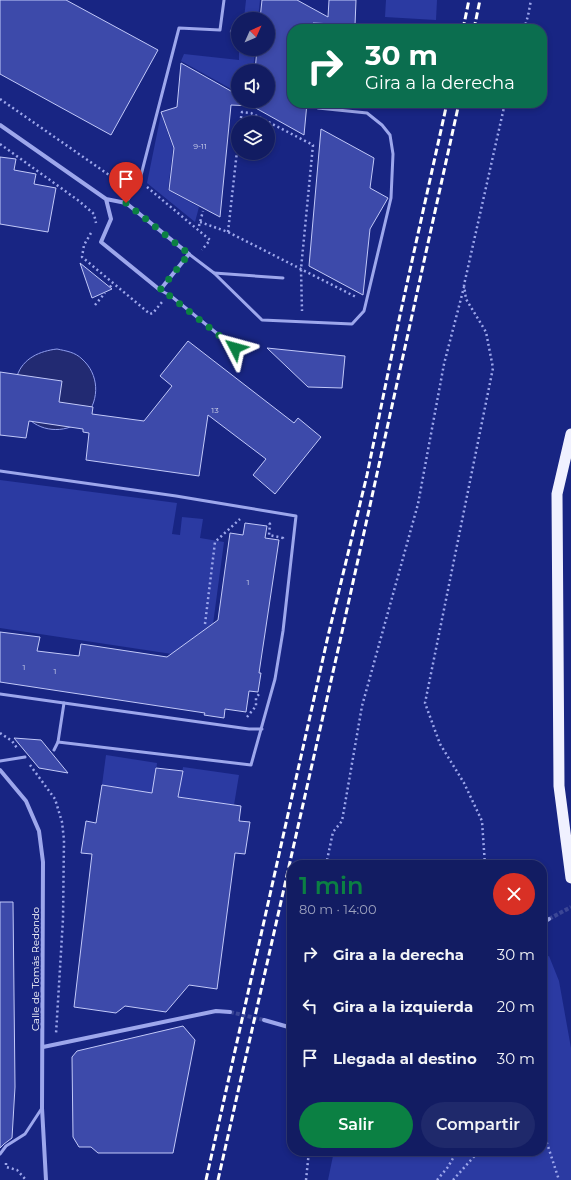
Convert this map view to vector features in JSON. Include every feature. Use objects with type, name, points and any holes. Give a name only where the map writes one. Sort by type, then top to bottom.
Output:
[{"type":"highway","points":[[571,434],[557,494],[559,786],[571,878]]},
{"type":"street","points":[[0,125],[106,199],[126,203],[189,254],[160,290],[101,242],[112,219],[106,199]]},
{"type":"street","name":"Calle de Tomás Redondo","points":[[0,770],[26,801],[39,831],[43,862],[42,1108],[46,1180]]},
{"type":"street","points":[[43,1047],[216,1011],[230,1012]]},
{"type":"street","points":[[264,1020],[287,1027]]},
{"type":"lane","points":[[126,203],[140,178],[179,28],[220,30],[224,0]]},
{"type":"lane","points":[[189,254],[214,273],[262,320],[352,324],[364,310],[366,303],[391,198],[393,154],[390,135],[382,125],[367,113],[318,108]]},
{"type":"lane","points":[[214,273],[283,278]]},
{"type":"lane","points":[[160,290],[170,296],[235,348]]},
{"type":"lane","points":[[0,471],[176,496],[296,516],[283,631],[275,679],[251,765],[58,742]]},
{"type":"lane","points":[[0,694],[249,729],[262,729]]},
{"type":"lane","points":[[54,750],[58,742],[64,703]]},
{"type":"lane","points":[[0,761],[25,757]]},
{"type":"lane","points":[[0,1154],[6,1146],[24,1134],[42,1108]]},
{"type":"path","points":[[526,24],[531,0]]},
{"type":"path","points":[[327,860],[333,832],[342,820],[362,706],[418,504],[444,364],[464,285],[504,108]]},
{"type":"path","points":[[241,116],[242,112],[251,113],[257,116]]},
{"type":"path","points":[[275,125],[313,145],[301,269],[302,322]]},
{"type":"path","points":[[228,232],[236,160]]},
{"type":"path","points":[[199,226],[203,211]]},
{"type":"path","points":[[200,222],[228,232],[366,303]]},
{"type":"path","points":[[110,287],[113,283]]},
{"type":"path","points":[[464,285],[466,299],[486,332],[493,368],[425,703],[440,744],[464,783],[482,821],[485,860]]},
{"type":"path","points":[[94,305],[105,293]]},
{"type":"path","points":[[205,624],[215,542],[239,519],[247,520]]},
{"type":"path","points":[[262,522],[270,524],[269,535],[283,538],[282,546]]},
{"type":"path","points":[[247,717],[256,706],[256,698],[263,689]]},
{"type":"path","points":[[547,1143],[559,1180]]},
{"type":"path","points":[[6,1146],[6,1167],[17,1170],[26,1180]]},
{"type":"path","points":[[306,1180],[308,1156]]},
{"type":"path","points":[[437,1180],[455,1156]]},
{"type":"path","points":[[454,1180],[475,1156]]},
{"type":"shaded area","points":[[246,0],[260,0],[259,12],[245,12]]},
{"type":"shaded area","points":[[386,0],[437,0],[436,20],[385,17]]},
{"type":"shaded area","points":[[184,54],[239,60],[239,56],[254,56],[254,64],[231,64],[231,89],[181,61]]},
{"type":"shaded area","points":[[161,114],[173,148],[168,190],[199,207],[195,222],[147,183]]},
{"type":"shaded area","points":[[57,349],[70,352],[82,359],[92,372],[96,387],[94,402],[91,409],[81,421],[67,428],[52,429],[37,425],[25,416],[17,376],[23,364],[33,356]]},
{"type":"shaded area","points":[[0,480],[177,503],[172,534],[180,535],[182,517],[203,519],[200,538],[224,542],[213,624],[172,654],[0,628]]},
{"type":"shaded area","points":[[106,755],[157,763],[153,793],[102,785]]},
{"type":"shaded area","points":[[183,767],[239,775],[234,805],[179,797]]},
{"type":"shaded area","points":[[549,956],[559,981],[571,1048],[571,1180],[328,1180],[333,1156],[547,1156],[547,957]]},
{"type":"building","points":[[0,0],[66,0],[158,50],[111,135],[0,74]]},
{"type":"building","points":[[262,0],[297,0],[328,17],[329,0],[356,0],[355,24],[287,24],[287,108],[307,108],[304,135],[275,119],[275,116],[270,116],[256,108],[275,108],[275,64],[256,64],[256,56],[275,56],[275,12],[261,12]]},
{"type":"building","points":[[181,63],[231,91],[231,105],[220,217],[169,190],[174,148],[161,112],[177,107]]},
{"type":"building","points":[[321,129],[374,158],[370,188],[388,198],[370,229],[363,295],[309,266]]},
{"type":"building","points":[[0,157],[16,159],[14,170],[36,174],[34,184],[56,188],[48,232],[0,224]]},
{"type":"building","points":[[80,263],[112,289],[92,298]]},
{"type":"building","points":[[188,341],[294,423],[298,418],[321,437],[275,494],[253,475],[266,459],[208,415],[199,476],[86,460],[89,433],[83,432],[83,429],[29,421],[26,438],[0,435],[0,372],[62,381],[59,402],[93,407],[92,414],[144,421],[172,386],[160,376]]},
{"type":"building","points":[[267,348],[345,356],[342,388],[308,387]]},
{"type":"building","points":[[245,523],[267,526],[265,538],[279,540],[259,673],[261,673],[258,692],[249,691],[246,712],[225,709],[224,718],[204,715],[205,713],[0,682],[0,632],[40,637],[37,651],[79,656],[81,644],[167,657],[218,620],[230,533],[243,535]]},
{"type":"building","points":[[14,738],[41,740],[68,773],[39,768]]},
{"type":"building","points":[[156,768],[183,771],[178,797],[241,806],[239,821],[250,822],[245,854],[235,853],[217,989],[189,985],[166,1012],[125,1006],[116,1013],[74,1007],[92,854],[81,853],[86,821],[96,823],[102,785],[152,793]]},
{"type":"building","points":[[0,902],[13,902],[15,1087],[12,1138],[0,1148]]},
{"type":"building","points":[[183,1026],[195,1040],[173,1153],[98,1153],[91,1147],[79,1147],[73,1137],[72,1057],[77,1051]]},
{"type":"tunnel","points":[[549,919],[571,907]]},
{"type":"tunnel","points":[[230,1012],[264,1020]]},
{"type":"railway","points":[[464,24],[469,0]]},
{"type":"railway","points":[[475,24],[480,0]]},
{"type":"railway","points":[[206,1180],[328,636],[367,475],[400,315],[446,108]]},
{"type":"railway","points":[[290,860],[458,108]]},
{"type":"railway","points":[[218,1180],[287,875]]},
{"type":"route","points":[[126,203],[189,254],[160,290],[170,296],[235,348]]}]
